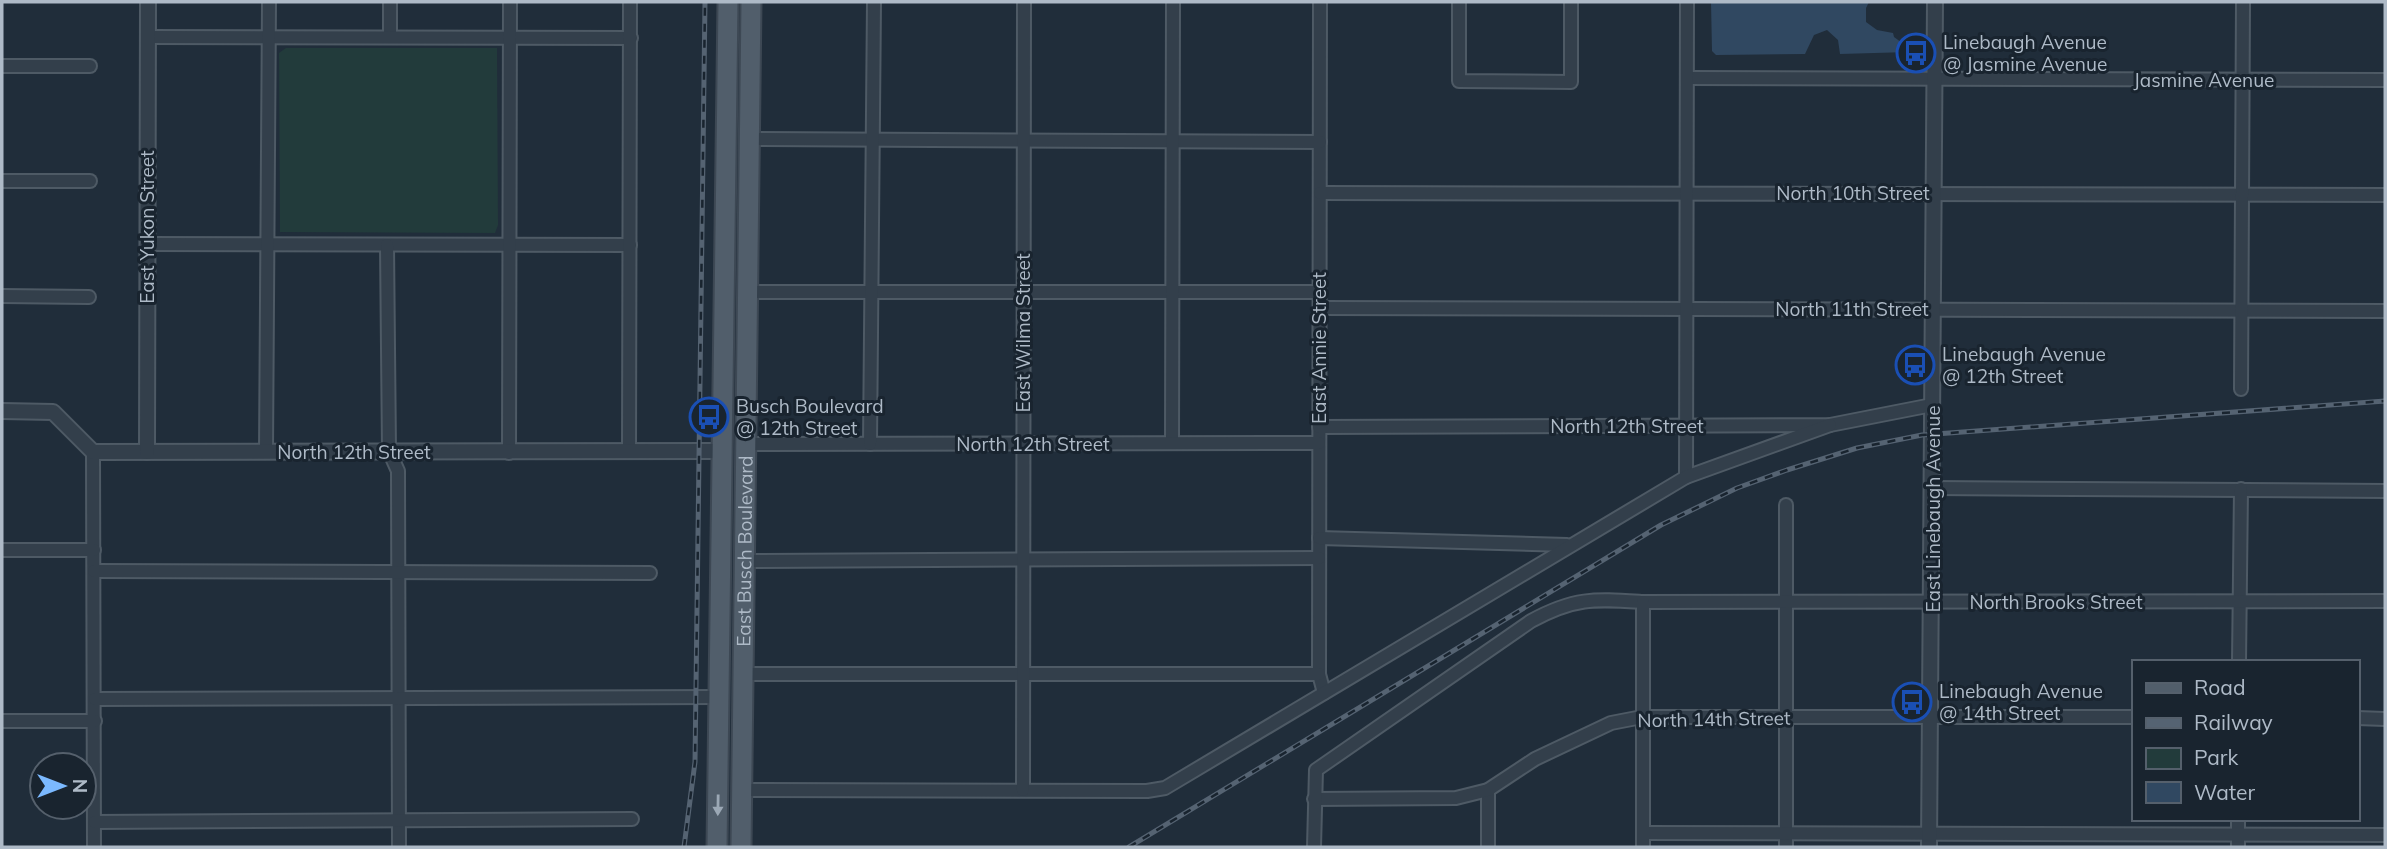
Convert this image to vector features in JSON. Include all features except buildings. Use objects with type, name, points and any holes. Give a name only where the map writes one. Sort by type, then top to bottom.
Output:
[{"type":"main road","points":[[730,2],[738,32],[738,112],[750,139]]},
{"type":"main road","name":"East Busch Boulevard","points":[[717,847],[730,2]]},
{"type":"main road","name":"East Busch Boulevard","points":[[741,847],[751,2]]},
{"type":"main road","points":[[727,141],[738,167],[738,252],[749,284]]},
{"type":"main road","points":[[725,315],[734,354],[734,412],[746,444]]},
{"type":"main road","points":[[722,451],[733,472],[734,546],[736,555],[744,561]]},
{"type":"main road","points":[[721,538],[733,572],[731,649],[734,662],[744,674]]},
{"type":"main road","points":[[720,697],[729,708],[732,725],[732,786],[743,790]]},
{"type":"street","name":"East Yukon Street","points":[[147,452],[148,2]]},
{"type":"street","points":[[266,451],[269,2]]},
{"type":"street","points":[[390,2],[390,37]]},
{"type":"street","points":[[509,453],[510,2]]},
{"type":"street","points":[[629,452],[630,2]]},
{"type":"street","points":[[870,444],[874,2]]},
{"type":"street","name":"East Wilma Street","points":[[1023,790],[1024,2]]},
{"type":"street","points":[[1172,443],[1173,2]]},
{"type":"street","name":"East Annie Street","points":[[1320,2],[1319,674],[1324,693]]},
{"type":"street","points":[[1459,2],[1459,81],[1572,82],[1571,2]]},
{"type":"street","points":[[1686,477],[1687,2]]},
{"type":"street","name":"East Linebaugh Avenue","points":[[1929,840],[1933,602],[1935,2]]},
{"type":"street","points":[[2241,389],[2243,2]]},
{"type":"street","points":[[148,37],[631,37]]},
{"type":"street","points":[[2,66],[90,66]]},
{"type":"street","name":"Jasmine Avenue","points":[[1687,78],[2385,80]]},
{"type":"street","points":[[750,139],[1320,142]]},
{"type":"street","points":[[2,181],[90,181]]},
{"type":"street","name":"North 10th Street","points":[[1320,193],[2385,195]]},
{"type":"street","points":[[147,244],[630,245]]},
{"type":"street","points":[[387,245],[389,451],[398,471],[399,847]]},
{"type":"street","points":[[749,284],[873,292],[1320,292]]},
{"type":"street","points":[[2,296],[89,297]]},
{"type":"street","name":"North 11th Street","points":[[1320,308],[2385,310]]},
{"type":"street","name":"North 12th Street","points":[[1319,427],[1830,425],[1932,405]]},
{"type":"street","points":[[2,411],[53,412],[93,452],[94,847]]},
{"type":"street","points":[[743,790],[1147,791],[1180,782],[1568,545],[1686,477],[1830,425]]},
{"type":"street","name":"North 12th Street","points":[[746,444],[1319,443]]},
{"type":"street","name":"North 12th Street","points":[[93,452],[722,451]]},
{"type":"street","points":[[1933,488],[2385,491]]},
{"type":"street","points":[[2239,660],[2241,489]]},
{"type":"street","points":[[1786,505],[1786,847]]},
{"type":"street","points":[[1319,538],[1568,545]]},
{"type":"street","points":[[2,550],[94,550]]},
{"type":"street","points":[[744,561],[1319,558]]},
{"type":"street","points":[[94,571],[650,573]]},
{"type":"street","points":[[1314,847],[1316,770],[1531,621],[1557,607],[1587,599],[1643,602],[1643,847]]},
{"type":"street","name":"North Brooks Street","points":[[1643,602],[2385,601]]},
{"type":"street","points":[[744,674],[1319,674]]},
{"type":"street","points":[[95,699],[720,697]]},
{"type":"street","name":"North 14th Street","points":[[1314,799],[1457,799],[1488,790],[1545,755],[1611,723],[1642,717],[2132,717]]},
{"type":"street","points":[[2359,718],[2385,719]]},
{"type":"street","points":[[2,721],[95,720]]},
{"type":"street","points":[[1488,790],[1488,847]]},
{"type":"street","points":[[95,822],[632,819]]},
{"type":"street","points":[[2238,821],[2238,840]]},
{"type":"street","points":[[1643,833],[1786,833],[1929,840],[2238,840],[2385,835]]},
{"type":"green space","points":[[286,48],[497,48],[498,225],[495,233],[280,232],[279,53]]},
{"type":"water","points":[[1711,2],[1869,2],[1866,22],[1877,30],[1893,33],[1894,37],[1909,48],[1909,52],[1840,54],[1838,40],[1827,30],[1814,35],[1805,54],[1716,55],[1712,51]]},
{"type":"railway","points":[[684,847],[695,762],[705,2]]},
{"type":"railway","points":[[1129,847],[1661,525],[1737,488],[1787,470],[1857,448],[1922,435],[2385,401]]},
{"type":"place","name":"Linebaugh Avenue @ Jasmine Avenue","points":[[1916,53]]},
{"type":"place","name":"Linebaugh Avenue @ 12th Street","points":[[1915,365]]},
{"type":"place","name":"Busch Boulevard @ 12th Street","points":[[709,417]]},
{"type":"place","name":"Linebaugh Avenue @ 14th Street","points":[[1912,702]]}]
